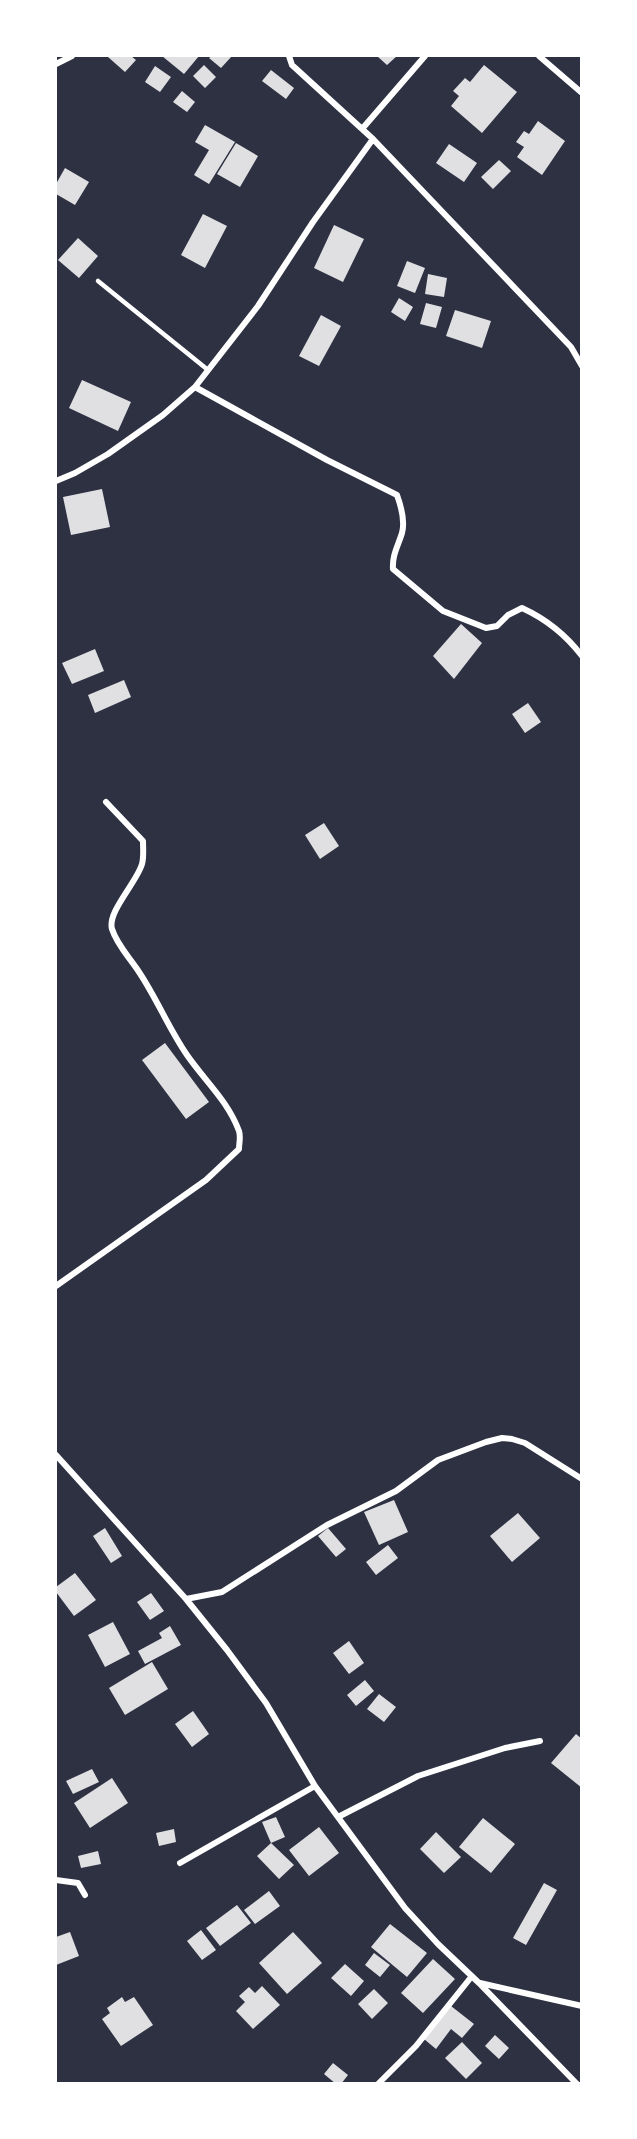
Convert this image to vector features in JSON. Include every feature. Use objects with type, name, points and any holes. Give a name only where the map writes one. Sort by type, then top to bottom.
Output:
[{"type":"street","points":[[56,64],[72,56]]},
{"type":"street","points":[[289,56],[292,65],[373,139],[571,347],[582,366]]},
{"type":"street","points":[[362,129],[425,56]]},
{"type":"street","points":[[539,56],[582,93]]},
{"type":"street","points":[[56,481],[108,454],[163,415],[195,387],[258,306],[313,222],[373,139]]},
{"type":"street","points":[[195,387],[327,460],[397,495],[403,530],[392,558],[393,569],[443,611],[486,628],[497,626],[508,615],[522,608],[540,616],[572,642],[582,656]]},
{"type":"street","points":[[56,1286],[206,1180],[239,1149],[240,1134],[222,1099],[202,1076],[174,1035],[155,997],[123,951],[111,927],[121,900],[137,878],[143,862],[143,841],[106,802]]},
{"type":"street","points":[[186,1599],[222,1592],[327,1525],[396,1491],[438,1460],[486,1442],[502,1438],[512,1439],[582,1479]]},
{"type":"street","points":[[56,1455],[186,1599],[266,1703],[315,1786],[405,1908],[577,2084]]},
{"type":"street","points":[[338,1817],[418,1776],[505,1748],[540,1741]]},
{"type":"street","points":[[180,1863],[315,1786]]},
{"type":"street","points":[[56,1880],[78,1883],[85,1895]]},
{"type":"street","points":[[378,2084],[416,2046],[472,1976]]},
{"type":"street","points":[[479,1983],[582,2006]]},
{"type":"lane","points":[[98,281],[208,370]]},
{"type":"building","points":[[131,56],[136,60],[125,72],[108,57]]},
{"type":"building","points":[[162,56],[199,56],[184,74]]},
{"type":"building","points":[[232,56],[221,68],[209,58]]},
{"type":"building","points":[[377,56],[397,56],[387,65]]},
{"type":"building","points":[[204,65],[216,77],[205,88],[193,76]]},
{"type":"building","points":[[484,65],[517,92],[482,133],[451,106],[459,96],[453,91],[465,78],[470,82]]},
{"type":"building","points":[[155,66],[171,77],[160,92],[145,82]]},
{"type":"building","points":[[271,70],[294,88],[286,99],[262,81]]},
{"type":"building","points":[[182,91],[195,102],[187,112],[173,102]]},
{"type":"building","points":[[538,121],[565,141],[542,175],[517,157],[524,147],[516,142],[524,131],[529,134]]},
{"type":"building","points":[[205,125],[235,142],[209,184],[194,175],[209,150],[195,142]]},
{"type":"building","points":[[236,143],[258,156],[240,187],[217,174]]},
{"type":"building","points":[[449,144],[477,163],[464,182],[436,163]]},
{"type":"building","points":[[499,160],[511,171],[493,189],[481,177]]},
{"type":"building","points":[[65,168],[89,182],[75,205],[56,194],[56,184]]},
{"type":"building","points":[[203,214],[227,226],[205,268],[181,255]]},
{"type":"building","points":[[334,225],[364,239],[343,282],[314,268]]},
{"type":"building","points":[[78,238],[98,256],[79,278],[58,260]]},
{"type":"building","points":[[407,261],[425,268],[415,293],[397,286]]},
{"type":"building","points":[[428,274],[447,278],[444,297],[425,294]]},
{"type":"building","points":[[399,298],[413,307],[405,321],[391,312]]},
{"type":"building","points":[[426,303],[442,307],[436,328],[420,324]]},
{"type":"building","points":[[455,310],[491,321],[482,348],[446,336]]},
{"type":"building","points":[[321,315],[341,326],[319,366],[299,356]]},
{"type":"building","points":[[82,380],[131,402],[118,431],[69,408]]},
{"type":"building","points":[[102,489],[110,527],[71,535],[63,497]]},
{"type":"building","points":[[461,624],[482,643],[454,679],[433,656]]},
{"type":"building","points":[[95,649],[104,671],[72,684],[62,663]]},
{"type":"building","points":[[124,680],[131,697],[95,713],[88,695]]},
{"type":"building","points":[[528,703],[541,722],[525,733],[512,714]]},
{"type":"building","points":[[324,823],[339,846],[320,859],[305,835]]},
{"type":"building","points":[[165,1043],[209,1102],[186,1119],[142,1060]]},
{"type":"building","points":[[394,1500],[408,1532],[379,1545],[364,1512]]},
{"type":"building","points":[[518,1513],[540,1538],[512,1562],[490,1536]]},
{"type":"building","points":[[105,1528],[122,1556],[111,1563],[93,1536]]},
{"type":"building","points":[[328,1528],[346,1549],[336,1557],[318,1536]]},
{"type":"building","points":[[388,1545],[398,1558],[376,1575],[366,1562]]},
{"type":"building","points":[[75,1573],[96,1600],[74,1616],[56,1592],[56,1587]]},
{"type":"building","points":[[151,1593],[164,1611],[150,1620],[137,1602]]},
{"type":"building","points":[[113,1622],[130,1654],[105,1667],[88,1635]]},
{"type":"building","points":[[170,1626],[181,1645],[145,1664],[138,1651],[162,1638],[159,1633]]},
{"type":"building","points":[[349,1641],[364,1663],[349,1674],[333,1653]]},
{"type":"building","points":[[152,1662],[168,1689],[125,1715],[109,1688]]},
{"type":"building","points":[[365,1680],[374,1691],[356,1706],[347,1695]]},
{"type":"building","points":[[379,1694],[396,1707],[384,1722],[367,1709]]},
{"type":"building","points":[[193,1711],[209,1734],[192,1747],[175,1724]]},
{"type":"building","points":[[576,1734],[582,1739],[582,1788],[551,1763]]},
{"type":"building","points":[[92,1769],[99,1782],[73,1794],[66,1781]]},
{"type":"building","points":[[112,1778],[128,1803],[90,1828],[74,1803]]},
{"type":"building","points":[[276,1817],[285,1837],[271,1843],[262,1822]]},
{"type":"building","points":[[483,1818],[515,1844],[491,1873],[459,1847]]},
{"type":"building","points":[[319,1827],[339,1853],[309,1876],[289,1850]]},
{"type":"building","points":[[174,1829],[176,1842],[159,1846],[156,1833]]},
{"type":"building","points":[[436,1832],[461,1857],[444,1873],[420,1849]]},
{"type":"building","points":[[271,1843],[294,1865],[279,1879],[257,1856]]},
{"type":"building","points":[[98,1851],[101,1864],[81,1868],[78,1856]]},
{"type":"building","points":[[544,1883],[557,1890],[526,1945],[513,1938]]},
{"type":"building","points":[[269,1891],[280,1906],[255,1924],[244,1910]]},
{"type":"building","points":[[237,1905],[251,1923],[220,1946],[206,1928]]},
{"type":"building","points":[[390,1924],[427,1953],[407,1977],[371,1947]]},
{"type":"building","points":[[201,1930],[216,1950],[202,1960],[187,1941]]},
{"type":"building","points":[[70,1932],[79,1956],[56,1965],[56,1937]]},
{"type":"building","points":[[293,1932],[322,1963],[287,1994],[259,1963]]},
{"type":"building","points":[[374,1953],[390,1965],[380,1977],[365,1965]]},
{"type":"building","points":[[433,1959],[455,1979],[423,2013],[401,1993]]},
{"type":"building","points":[[345,1964],[364,1981],[351,1996],[331,1978]]},
{"type":"building","points":[[262,1986],[280,2005],[253,2029],[236,2011],[245,2002],[239,1996],[249,1987],[255,1993]]},
{"type":"building","points":[[374,1989],[388,2003],[372,2019],[358,2004]]},
{"type":"building","points":[[122,1997],[125,2002],[134,1997],[153,2025],[121,2046],[102,2019],[110,2013],[107,2008]]},
{"type":"building","points":[[451,2006],[474,2024],[462,2038],[451,2029],[436,2049],[424,2039]]},
{"type":"building","points":[[495,2035],[509,2048],[499,2059],[485,2046]]},
{"type":"building","points":[[462,2042],[482,2063],[466,2079],[445,2058]]},
{"type":"building","points":[[333,2063],[348,2075],[341,2084],[336,2084],[324,2074]]}]
